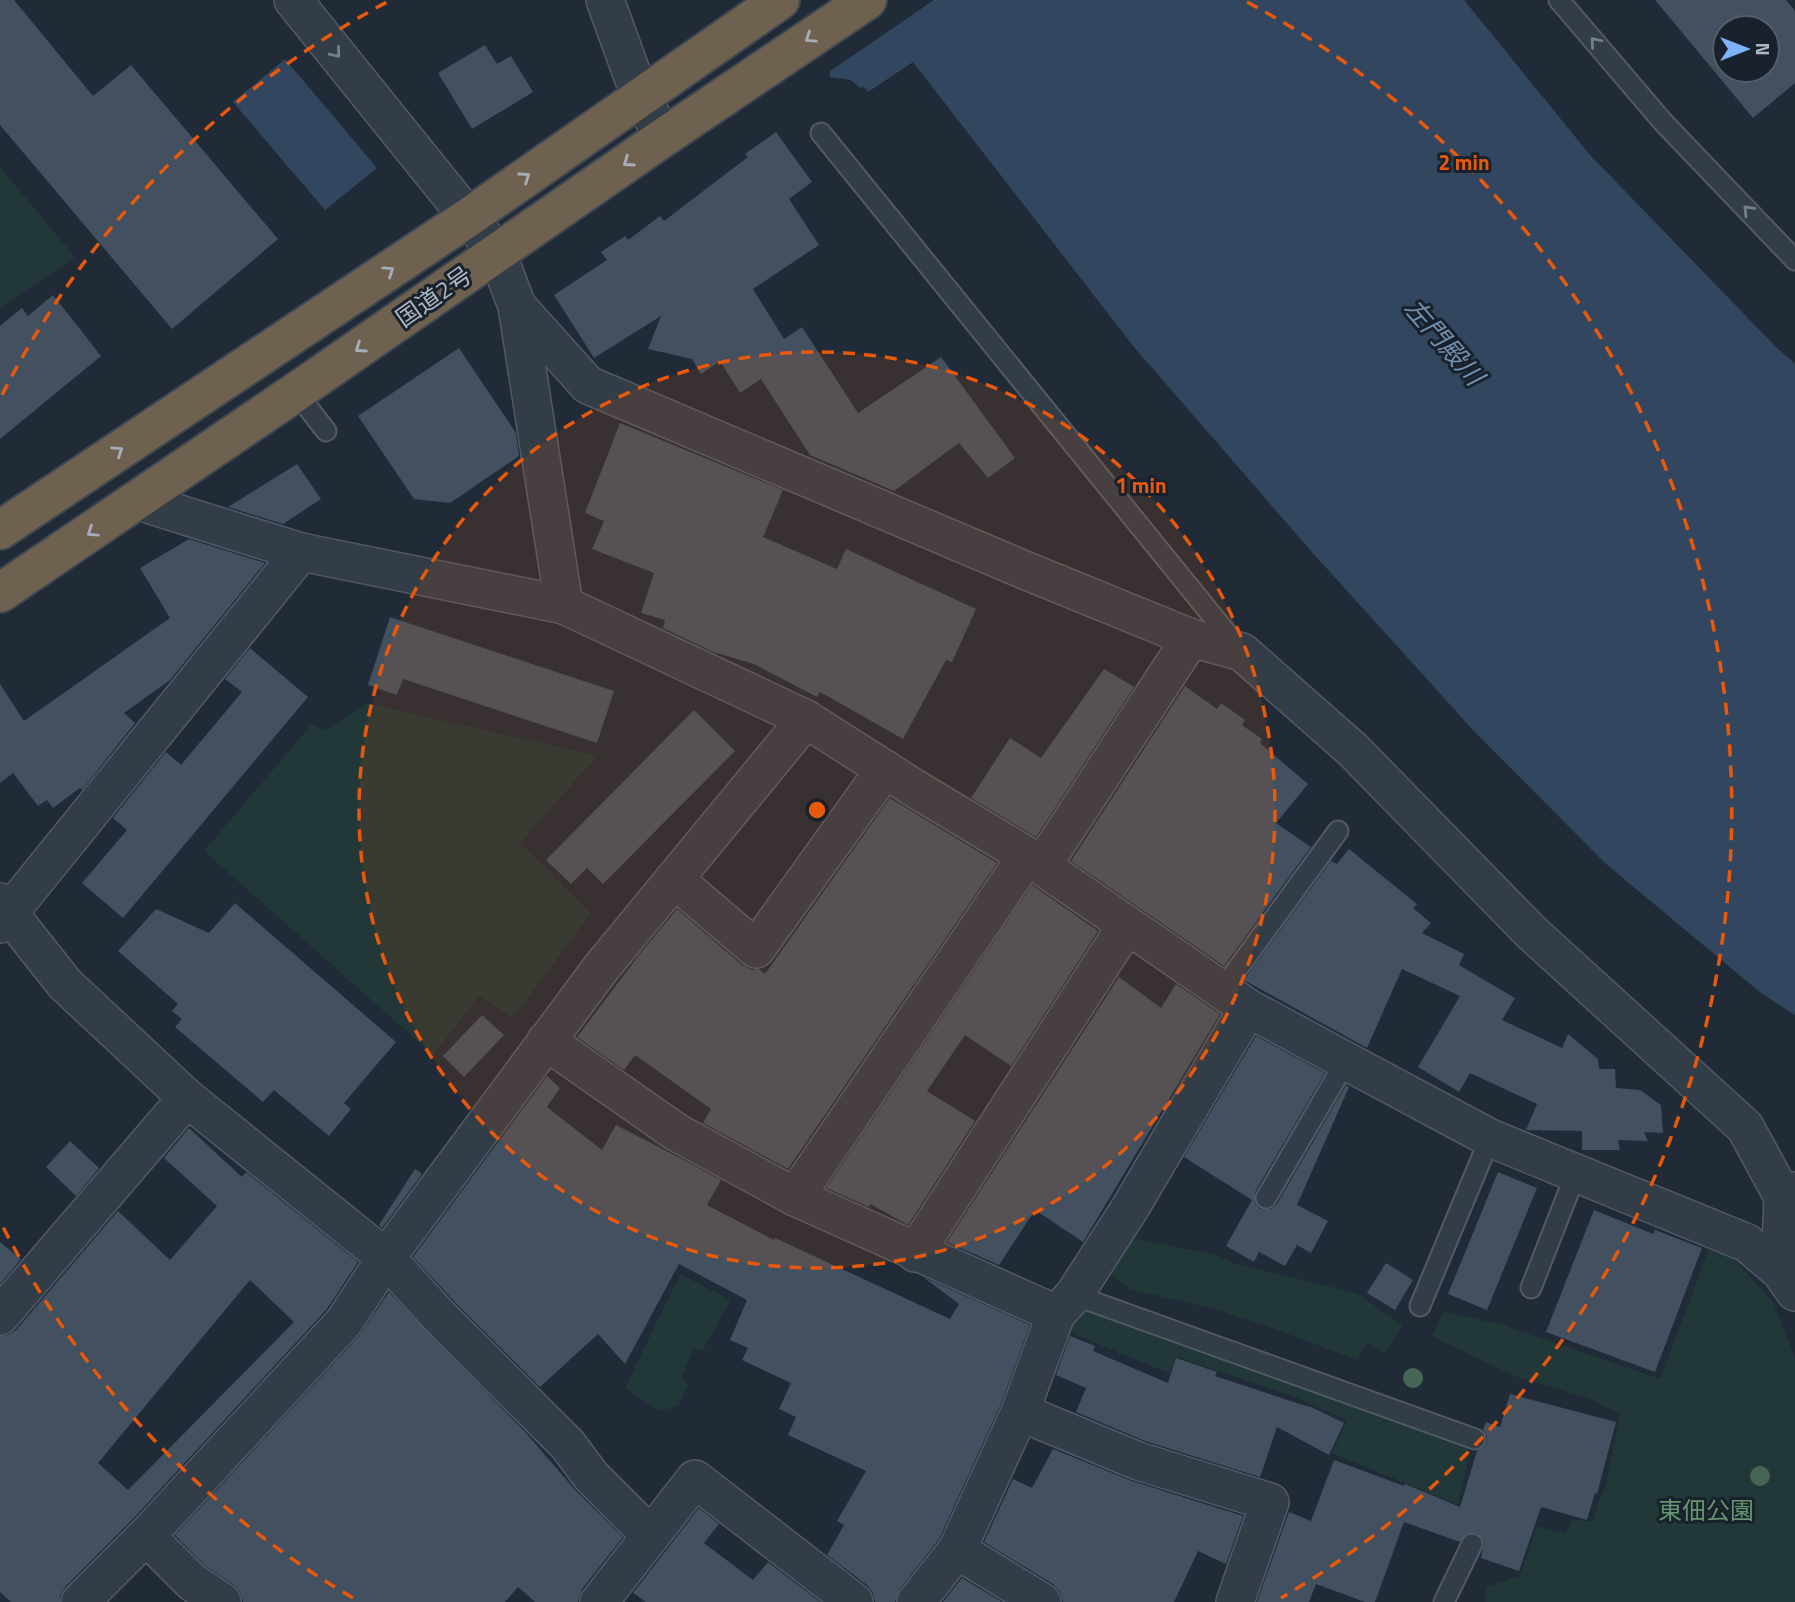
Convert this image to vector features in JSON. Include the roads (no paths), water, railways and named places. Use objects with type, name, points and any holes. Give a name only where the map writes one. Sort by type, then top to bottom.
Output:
[{"type":"highway","name":"国道2号","points":[[0,530],[469,217],[780,0]]},
{"type":"highway","name":"国道2号","points":[[0,593],[867,0]]},
{"type":"street","points":[[293,0],[497,253],[517,306],[564,605]]},
{"type":"street","points":[[605,0],[640,96],[664,137]]},
{"type":"street","points":[[517,306],[588,385],[1191,638],[1242,652],[1353,750],[1531,932],[1745,1127],[1789,1194],[1787,1282]]},
{"type":"street","points":[[138,501],[301,552],[564,605],[806,719],[1034,861],[1235,999],[1490,1138],[1747,1243],[1787,1282]]},
{"type":"street","points":[[301,552],[3,913],[65,984],[187,1098],[386,1258],[650,1535]]},
{"type":"street","points":[[795,1197],[1191,638]]},
{"type":"street","points":[[80,1602],[146,1536],[344,1322],[386,1258],[601,968],[806,719]]},
{"type":"street","points":[[674,879],[755,949],[885,769]]},
{"type":"street","points":[[915,1253],[1127,925]]},
{"type":"street","points":[[916,1602],[957,1550],[1020,1412],[1065,1304],[1130,1208],[1235,999]]},
{"type":"street","points":[[546,1041],[676,1132],[795,1197],[915,1253],[1065,1304]]},
{"type":"street","points":[[0,1317],[187,1098]]},
{"type":"street","points":[[1020,1412],[1138,1461],[1270,1502],[1236,1602]]},
{"type":"street","points":[[599,1602],[695,1479],[854,1602]]},
{"type":"street","points":[[146,1536],[192,1582],[222,1602]]},
{"type":"street","points":[[957,1550],[1042,1602]]},
{"type":"lane","points":[[1559,0],[1663,122],[1795,260]]},
{"type":"lane","points":[[821,133],[1242,652]]},
{"type":"lane","points":[[296,393],[326,431]]},
{"type":"lane","points":[[1235,999],[1338,831]]},
{"type":"lane","points":[[1266,1198],[1346,1061]]},
{"type":"lane","points":[[1420,1306],[1490,1138]]},
{"type":"lane","points":[[1531,1288],[1576,1173]]},
{"type":"lane","points":[[1065,1304],[1475,1439]]},
{"type":"lane","points":[[1444,1602],[1472,1544]]},
{"type":"water","name":"左門殿川","points":[[781,0],[1464,0],[1590,155],[1795,364],[1795,1015],[1761,993],[1605,863],[1473,730],[1311,551],[1134,347],[913,62],[868,92],[851,80],[830,77],[830,72]]},
{"type":"water","points":[[285,59],[377,168],[325,210],[233,102]]},
{"type":"park label","name":"東佃公園","points":[[1706,1511]]}]
